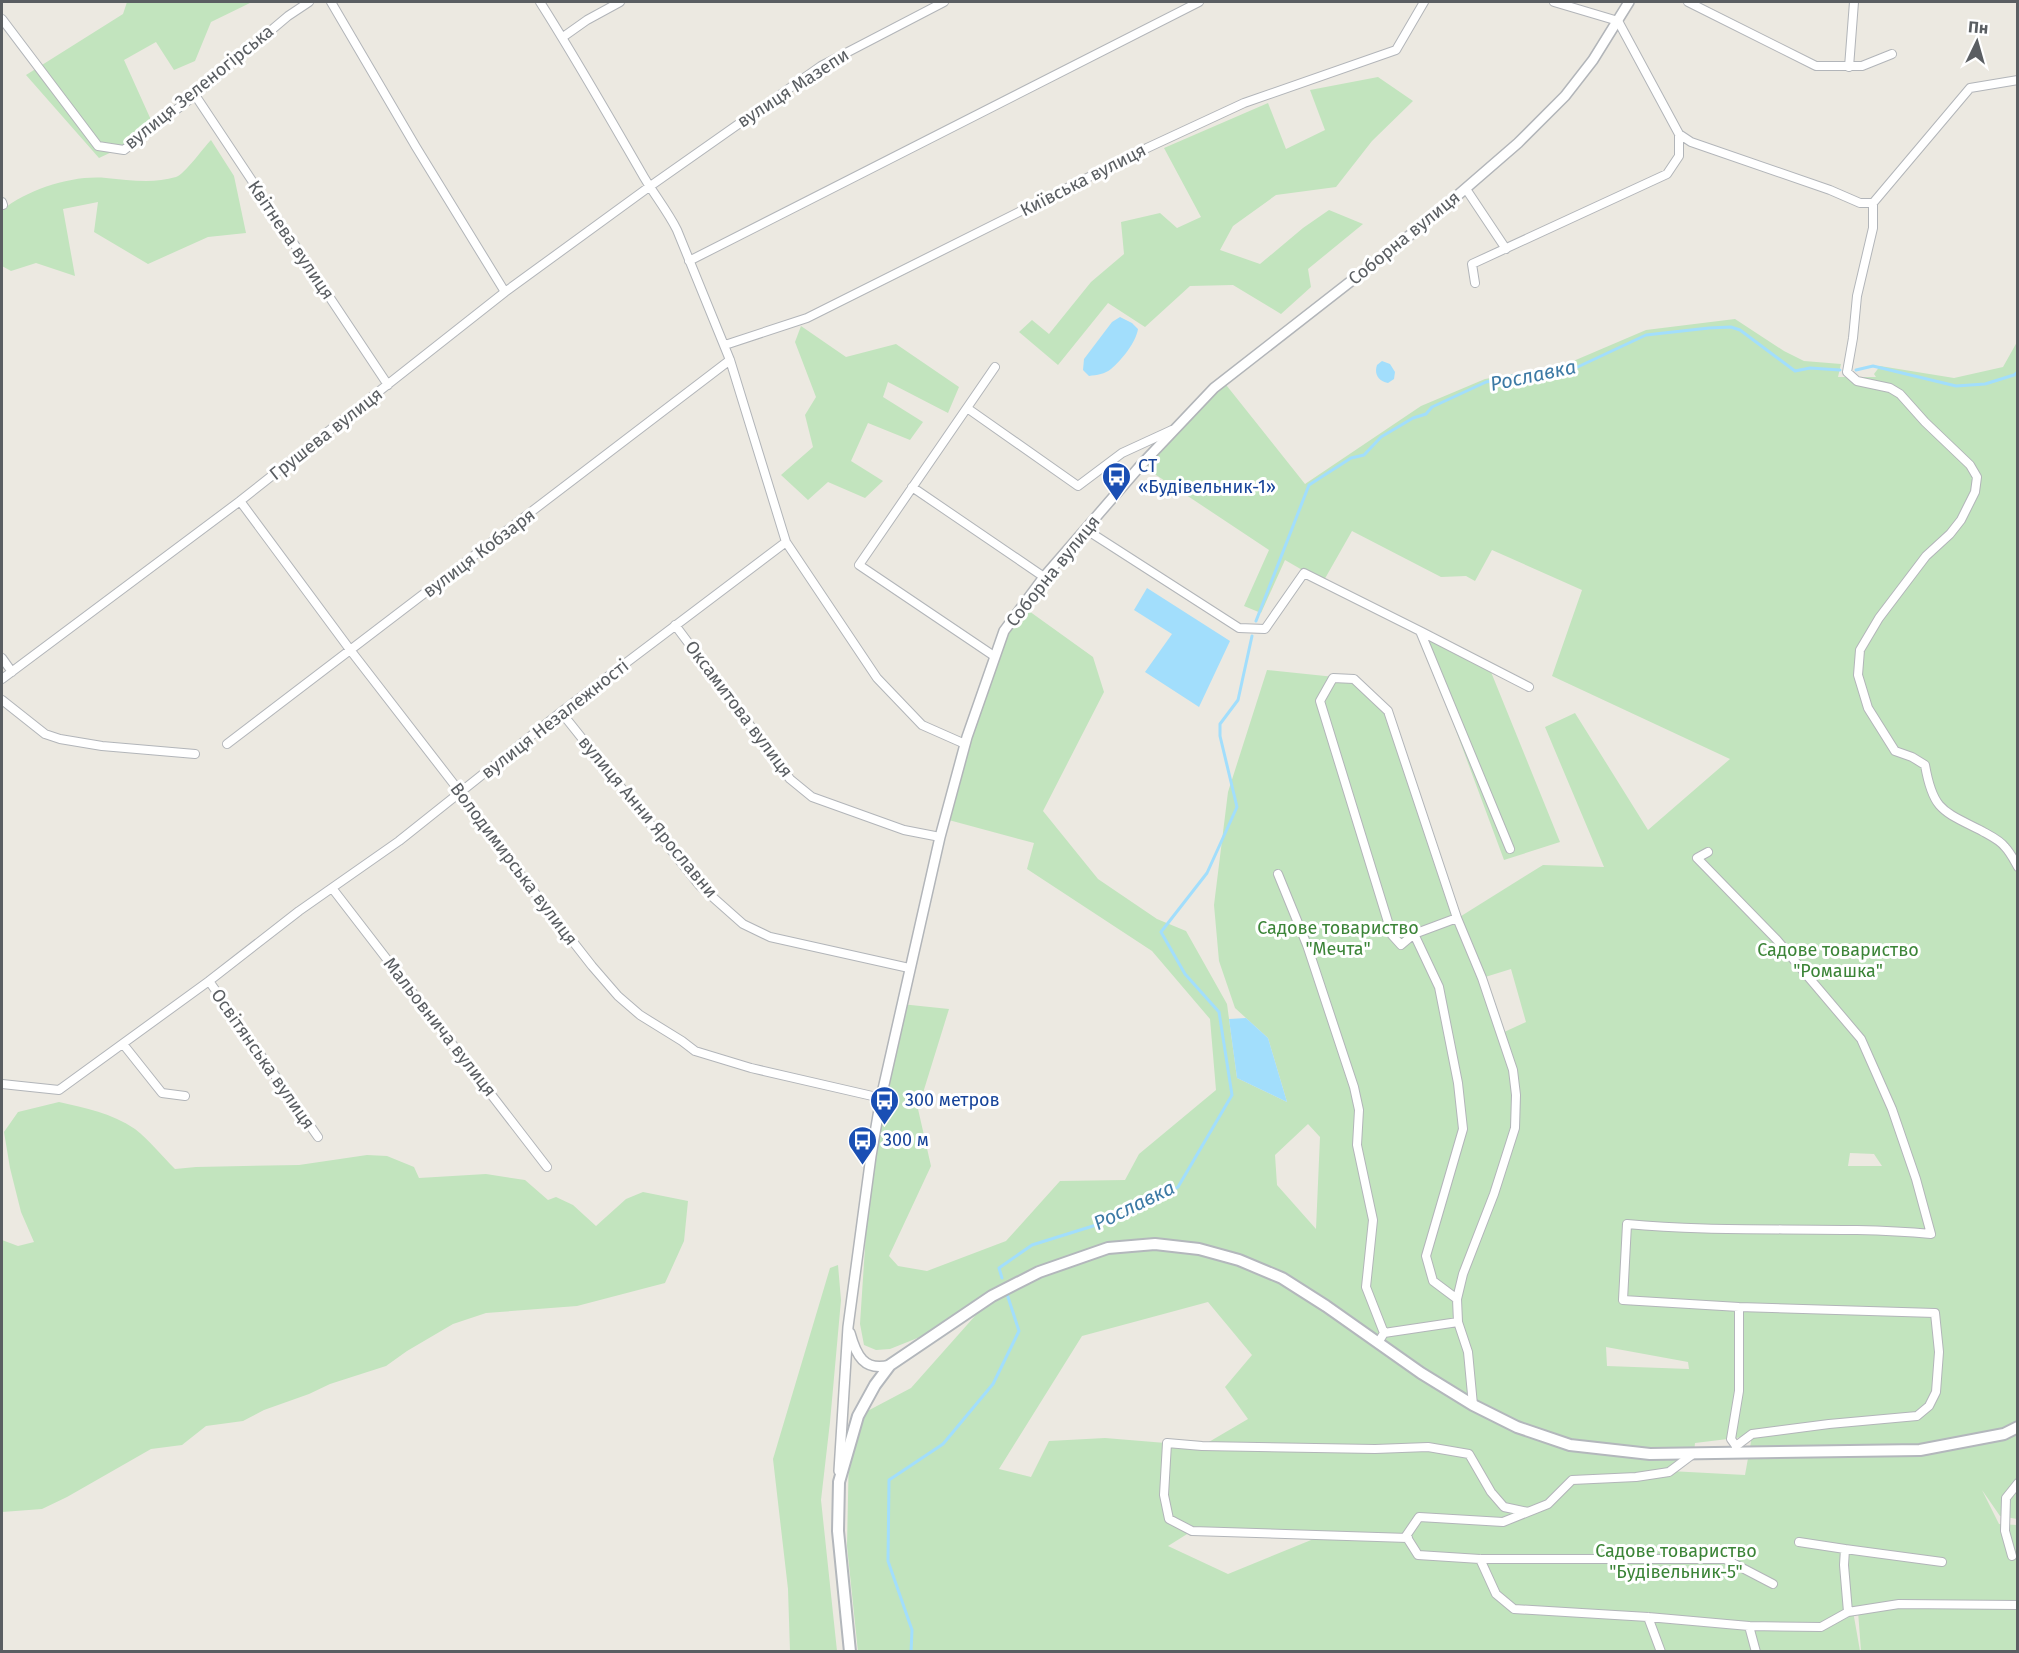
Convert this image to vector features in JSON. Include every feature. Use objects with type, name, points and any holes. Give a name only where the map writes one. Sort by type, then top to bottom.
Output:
[{"type":"main road","points":[[850,1652],[839,1550],[839,1482],[858,1416],[875,1385],[890,1365],[992,1296],[1039,1272],[1108,1248],[1155,1244],[1199,1249],[1239,1260],[1282,1278],[1381,1338],[1421,1373],[1473,1405],[1517,1427],[1570,1445],[1650,1454],[1736,1450],[1920,1450],[2004,1434],[2018,1427]]},
{"type":"street","name":"вулиця Зеленогірська","points":[[2,19],[99,146],[124,150],[195,95],[288,16],[309,2]]},
{"type":"street","points":[[331,2],[505,292]]},
{"type":"street","points":[[540,2],[563,37],[649,187],[669,215],[725,345],[786,542],[877,678],[922,724],[965,744]]},
{"type":"street","points":[[563,37],[587,20],[620,2]]},
{"type":"street","name":"вулиця Мазепи","points":[[649,187],[820,66],[944,2]]},
{"type":"street","points":[[689,261],[1199,2]]},
{"type":"street","name":"Київська вулиця","points":[[725,345],[807,318],[1147,148],[1244,103],[1396,50],[1424,2]]},
{"type":"street","points":[[1554,2],[1618,21],[1679,134],[1691,142],[1830,190],[1860,203],[1873,203]]},
{"type":"street","name":"Соборна вулиця","points":[[839,1482],[848,1327],[870,1156],[881,1098],[940,837],[965,744],[1004,631],[1044,577],[1173,429],[1214,388],[1419,228],[1518,143],[1565,96],[1593,60],[1629,2]]},
{"type":"street","points":[[1688,2],[1816,66],[1862,66],[1892,54]]},
{"type":"street","points":[[1848,67],[1854,2]]},
{"type":"street","points":[[2018,80],[1970,88],[1873,203],[1873,228],[1857,296],[1847,372],[1857,381],[1890,388],[1900,394],[1925,422],[1970,465],[1977,477],[1975,492],[1961,520],[1950,534],[1926,556],[1874,626],[1860,650],[1858,675],[1868,708],[1895,751],[1925,765],[1928,785],[1940,807],[2005,845],[2018,867]]},
{"type":"street","name":"Квітнева вулиця","points":[[195,95],[388,385]]},
{"type":"street","points":[[1474,284],[1472,264],[1667,174],[1679,156],[1679,134]]},
{"type":"street","name":"Грушева вулиця","points":[[2,679],[240,501],[505,292],[649,187]]},
{"type":"street","points":[[1466,189],[1506,249]]},
{"type":"street","name":"вулиця Кобзаря","points":[[227,744],[730,360]]},
{"type":"street","points":[[994,656],[859,565],[995,367]]},
{"type":"street","points":[[967,408],[1078,486],[1122,453],[1173,429]]},
{"type":"street","points":[[912,487],[1044,577]]},
{"type":"street","name":"Володимирська вулиця","points":[[240,501],[513,865],[618,996],[640,1015],[694,1051],[751,1068],[881,1098]]},
{"type":"street","points":[[1085,529],[1239,628],[1264,628],[1304,573],[1529,687]]},
{"type":"street","name":"вулиця Незалежності","points":[[2,1084],[59,1090],[209,981],[273,931],[399,841],[561,712],[786,542]]},
{"type":"street","name":"Оксамитова вулиця","points":[[675,626],[790,779],[812,797],[904,830],[940,837]]},
{"type":"street","points":[[1420,631],[1510,849]]},
{"type":"street","points":[[2,658],[12,672]]},
{"type":"street","points":[[1457,918],[1414,934],[1401,945],[1392,934],[1320,701],[1333,678],[1354,678],[1388,711],[1457,918],[1502,1033],[1513,1070],[1516,1095],[1515,1128],[1494,1194],[1462,1274],[1456,1299],[1458,1322],[1468,1352],[1473,1405]]},
{"type":"street","points":[[2,700],[45,734],[60,739],[102,746],[195,754]]},
{"type":"street","name":"вулиця Анни Ярославни","points":[[561,712],[699,885],[743,924],[770,937],[909,968]]},
{"type":"street","points":[[1708,852],[1697,858],[1776,940],[1861,1039],[1892,1109],[1916,1179],[1931,1234],[1779,1228],[1676,1229],[1627,1224],[1623,1300],[1739,1307],[1935,1313],[1939,1352],[1936,1392],[1929,1406],[1917,1416],[1752,1434],[1736,1450],[1731,1439],[1739,1391],[1739,1307]]},
{"type":"street","points":[[1278,874],[1307,945],[1359,1110],[1357,1145],[1373,1220],[1366,1287],[1381,1338],[1458,1322]]},
{"type":"street","name":"Мальовнича вулиця","points":[[332,888],[547,1167]]},
{"type":"street","points":[[1414,934],[1439,987],[1458,1083],[1463,1129],[1426,1256],[1433,1281],[1456,1299]]},
{"type":"street","name":"Освітянська вулиця","points":[[209,981],[318,1137]]},
{"type":"street","points":[[123,1044],[162,1094],[185,1096]]},
{"type":"street","points":[[848,1327],[854,1347],[866,1363],[880,1367],[890,1365]]},
{"type":"street","points":[[1408,1538],[1192,1531],[1169,1519],[1164,1496],[1167,1443],[1202,1446],[1364,1449],[1428,1447],[1469,1454],[1491,1492],[1504,1507],[1528,1512]]},
{"type":"street","points":[[1694,1453],[1669,1472],[1636,1477],[1572,1480],[1548,1504],[1503,1522],[1419,1517],[1406,1536],[1418,1555],[1480,1559],[1725,1559],[1773,1584]]},
{"type":"street","points":[[2012,1556],[2006,1531],[2006,1498],[2018,1483]]},
{"type":"street","points":[[1799,1542],[1942,1562]]},
{"type":"street","points":[[1845,1549],[1848,1612]]},
{"type":"street","points":[[1480,1559],[1496,1594],[1514,1609],[1749,1626],[1821,1627],[1848,1612],[1899,1604],[2018,1605]]},
{"type":"street","points":[[1647,1617],[1660,1652]]},
{"type":"street","points":[[1749,1626],[1756,1652]]},
{"type":"green space","points":[[127,2],[252,2],[211,22],[195,61],[174,70],[156,42],[124,60],[156,131],[99,158],[26,75],[123,14]]},
{"type":"green space","points":[[1378,77],[1413,101],[1372,141],[1336,187],[1276,195],[1233,226],[1220,250],[1260,264],[1303,228],[1329,210],[1363,224],[1308,269],[1311,287],[1281,314],[1233,285],[1190,286],[1145,327],[1108,303],[1058,365],[1019,332],[1032,320],[1049,334],[1091,282],[1124,254],[1121,222],[1160,213],[1177,228],[1201,217],[1164,148],[1268,103],[1286,149],[1325,130],[1310,90]]},
{"type":"green space","points":[[211,140],[234,176],[246,233],[208,237],[148,264],[94,232],[98,202],[63,209],[75,276],[36,263],[11,271],[2,266],[2,210],[13,202],[65,181],[106,178],[150,181],[176,177],[189,166]]},
{"type":"green space","points":[[1735,319],[1784,351],[1804,361],[1841,364],[1838,377],[1876,377],[1874,374],[1880,366],[1954,378],[2003,367],[2017,342],[2017,1519],[2000,1516],[1982,1490],[1999,1524],[2017,1525],[2017,1651],[1861,1651],[1858,1611],[1853,1611],[1860,1651],[858,1652],[847,1546],[849,1450],[858,1416],[911,1388],[990,1299],[945,1327],[890,1349],[876,1350],[864,1345],[860,1324],[871,1156],[901,1004],[949,1009],[918,1109],[931,1166],[889,1256],[898,1266],[927,1271],[1006,1241],[1060,1181],[1125,1180],[1139,1154],[1216,1090],[1210,1019],[1152,951],[1027,869],[1034,843],[945,819],[994,656],[1022,606],[1093,657],[1104,692],[1043,811],[1098,879],[1157,919],[1186,931],[1227,1004],[1237,1078],[1287,1102],[1268,1038],[1235,1008],[1219,961],[1214,905],[1228,792],[1267,670],[1354,679],[1388,711],[1458,918],[1543,865],[1604,867],[1545,727],[1575,713],[1648,830],[1730,759],[1552,676],[1582,590],[1492,550],[1475,581],[1466,576],[1441,577],[1352,531],[1323,582],[1285,560],[1261,613],[1244,606],[1269,550],[1141,465],[1223,381],[1305,484],[1421,406],[1485,379],[1564,365],[1646,330]],"holes":[[[1511,969],[1526,1022],[1502,1033],[1482,978]],[[1308,1124],[1320,1137],[1316,1229],[1277,1185],[1275,1155]],[[1850,1153],[1874,1154],[1882,1166],[1848,1166]],[[1208,1302],[1252,1355],[1225,1387],[1248,1419],[1202,1446],[1105,1438],[1049,1441],[1031,1477],[999,1469],[1082,1336]],[[1606,1347],[1688,1362],[1689,1369],[1607,1366]],[[1752,1436],[1745,1475],[1670,1471],[1694,1453],[1695,1443]],[[1192,1531],[1321,1536],[1228,1574],[1168,1546]]]},
{"type":"green space","points":[[801,326],[846,357],[896,344],[959,387],[948,413],[888,382],[883,397],[923,422],[910,440],[868,423],[851,461],[883,481],[865,498],[828,482],[808,500],[781,475],[813,447],[805,415],[816,397],[795,342]]},
{"type":"green space","points":[[1419,631],[1491,672],[1560,842],[1504,860]]},
{"type":"green space","points":[[59,1102],[98,1112],[126,1123],[145,1138],[175,1169],[299,1165],[367,1155],[387,1156],[414,1167],[419,1178],[486,1174],[525,1180],[548,1200],[556,1197],[573,1205],[596,1226],[626,1199],[643,1192],[688,1201],[684,1241],[665,1283],[577,1306],[486,1313],[453,1324],[386,1366],[330,1384],[264,1410],[243,1421],[206,1426],[182,1445],[151,1449],[42,1509],[2,1512],[2,1240],[18,1246],[34,1242],[21,1212],[4,1132],[18,1112]]},
{"type":"green space","points":[[838,1265],[841,1300],[821,1500],[837,1651],[790,1651],[788,1589],[773,1459],[830,1268]]},
{"type":"water","points":[[1120,317],[1138,329],[1131,345],[1111,369],[1089,376],[1083,370],[1084,359],[1112,322]]},
{"type":"water","points":[[1382,361],[1390,364],[1395,372],[1394,379],[1388,383],[1379,379],[1377,374],[1377,365]]},
{"type":"water","points":[[1147,588],[1230,641],[1199,707],[1145,672],[1172,634],[1134,610]]},
{"type":"water","points":[[1246,1018],[1268,1038],[1287,1102],[1237,1078],[1229,1019]]},
{"type":"waterway","name":"Рославка","points":[[1256,621],[1309,485],[1351,458],[1364,455],[1381,437],[1413,418],[1426,414],[1432,407],[1486,382],[1512,376],[1569,371],[1646,335],[1731,327],[1740,330],[1795,371],[1810,368],[1840,370]]},
{"type":"waterway","name":"Рославка","points":[[1856,370],[1873,366],[1956,386],[1985,384],[2018,372]]},
{"type":"waterway","name":"Рославка","points":[[1002,1278],[999,1268],[1032,1245],[1109,1221],[1178,1187],[1232,1095],[1219,1012],[1185,974],[1161,932],[1207,873],[1237,807],[1220,736],[1220,724],[1238,700],[1252,636]]},
{"type":"waterway","name":"Рославка","points":[[911,1652],[912,1630],[888,1561],[889,1480],[943,1444],[993,1384],[1019,1331],[1007,1294]]},
{"type":"place","name":"СТ «Будівельник-1»","points":[[1117,502]]},
{"type":"place","name":"300 метров","points":[[884,1126]]},
{"type":"place","name":"300 м","points":[[862,1166]]},
{"type":"park label","name":"Садове товариство \"Мечта\"","points":[[1338,938]]},
{"type":"park label","name":"Садове товариство \"Ромашка\"","points":[[1838,960]]},
{"type":"park label","name":"Садове товариство \"Будівельник-5\"","points":[[1676,1561]]}]
